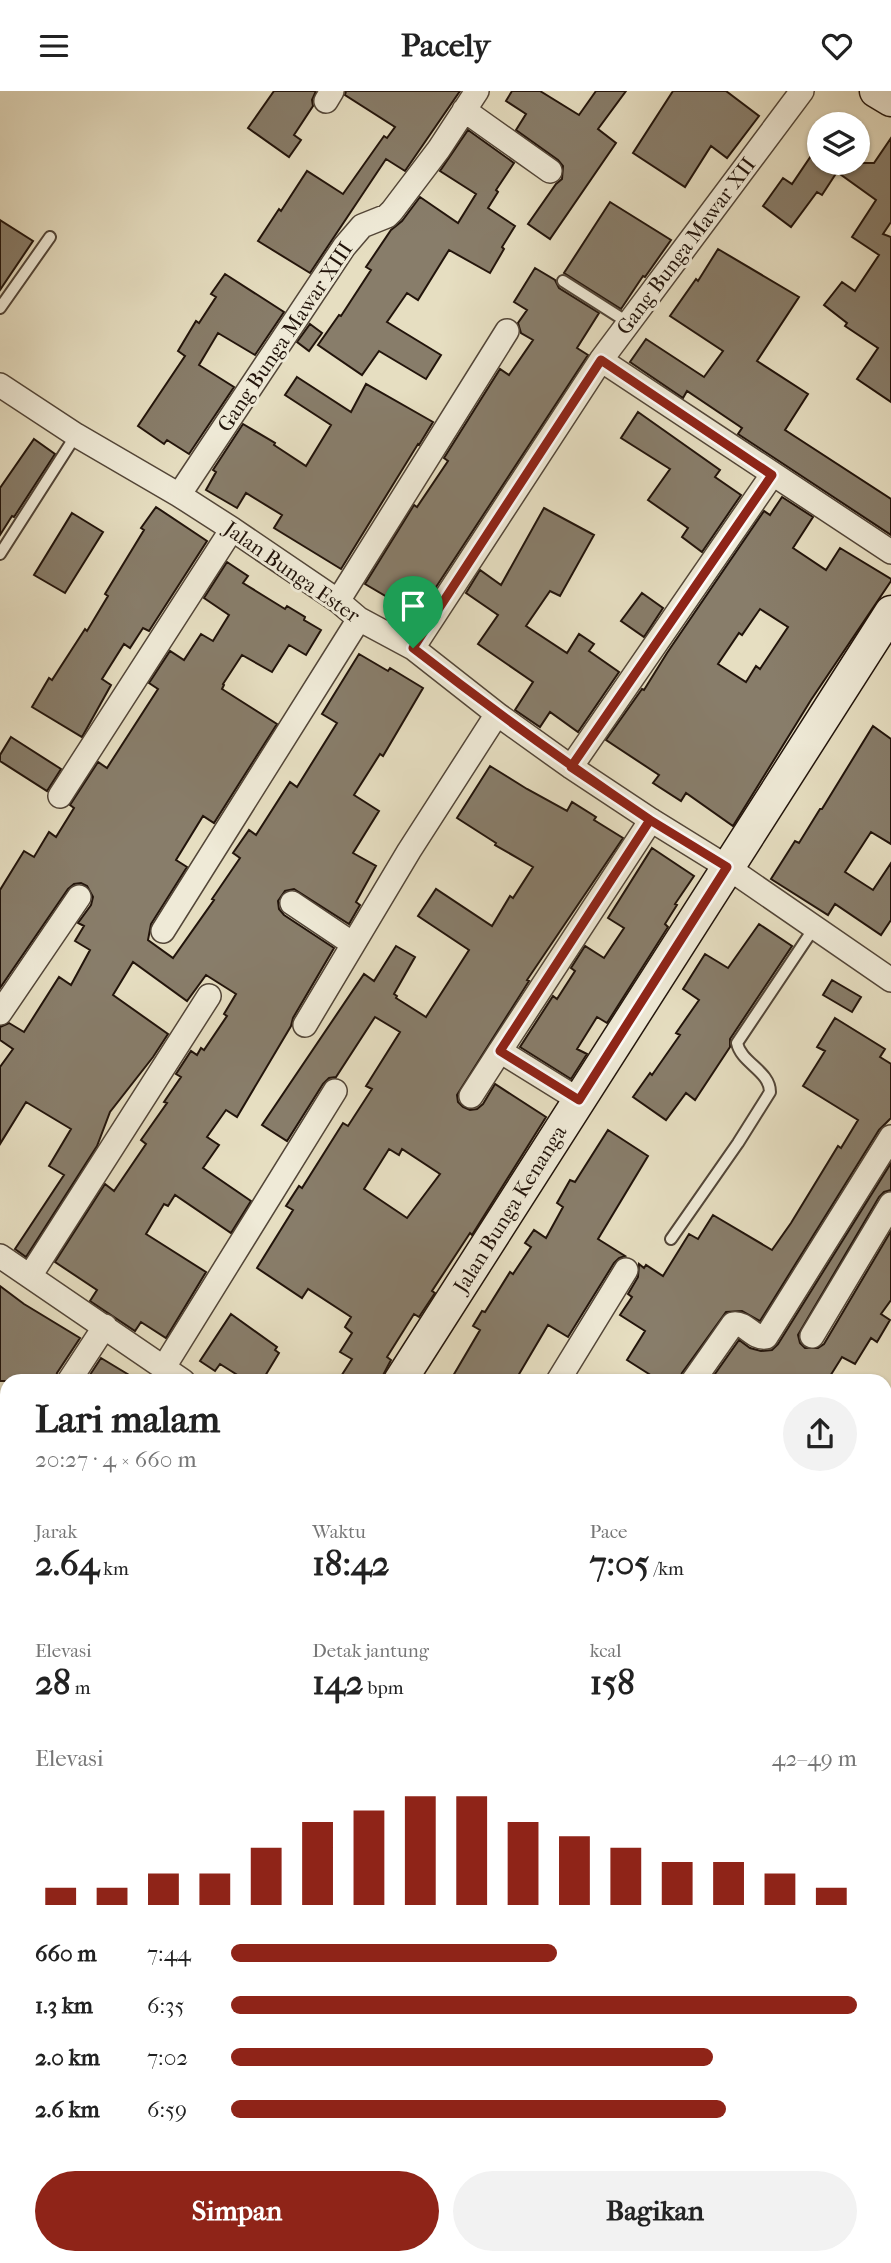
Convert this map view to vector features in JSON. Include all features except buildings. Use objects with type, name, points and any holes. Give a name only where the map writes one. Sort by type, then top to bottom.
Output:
[{"type":"street","name":"Gang Bunga Mawar XIII","points":[[179,495],[344,247],[362,226],[393,211],[439,149],[477,91]]},
{"type":"street","name":"Gang Bunga Mawar XII","points":[[413,648],[601,360],[802,91]]},
{"type":"street","points":[[876,91],[891,100]]},
{"type":"street","points":[[464,110],[550,171]]},
{"type":"street","points":[[338,601],[508,331]]},
{"type":"street","points":[[601,360],[891,552]]},
{"type":"street","name":"Jalan Bunga Ester","points":[[0,385],[76,435],[232,529],[338,601],[359,619],[413,648],[497,714],[571,767],[727,867],[814,927],[888,971]]},
{"type":"street","points":[[571,767],[772,475]]},
{"type":"street","points":[[60,796],[232,529]]},
{"type":"street","name":"Jalan Bunga Kenanga","points":[[404,1374],[891,612]]},
{"type":"street","points":[[163,931],[359,619]]},
{"type":"street","points":[[305,1024],[409,851],[497,714]]},
{"type":"street","points":[[471,1096],[650,820]]},
{"type":"street","points":[[0,1013],[79,897]]},
{"type":"street","points":[[292,903],[353,944]]},
{"type":"street","points":[[30,1276],[209,996]]},
{"type":"street","points":[[500,1051],[579,1100]]},
{"type":"street","points":[[0,1256],[174,1374],[335,1091]]},
{"type":"street","points":[[699,1374],[733,1324],[740,1324],[758,1337],[766,1337],[891,1137]]},
{"type":"street","points":[[812,1336],[891,1204]]},
{"type":"street","points":[[562,1374],[626,1270]]},
{"type":"street","points":[[74,1374],[105,1326]]},
{"type":"lane","points":[[0,308],[50,237]]},
{"type":"lane","points":[[563,281],[621,318],[630,319]]},
{"type":"lane","points":[[0,554],[76,435]]},
{"type":"lane","points":[[671,1239],[770,1092],[766,1079],[741,1054],[737,1043],[814,927]]},
{"type":"route","points":[[413,648],[497,714],[571,767],[650,820],[500,1051],[579,1100],[727,867],[571,767],[772,475],[601,360],[413,648]]}]
